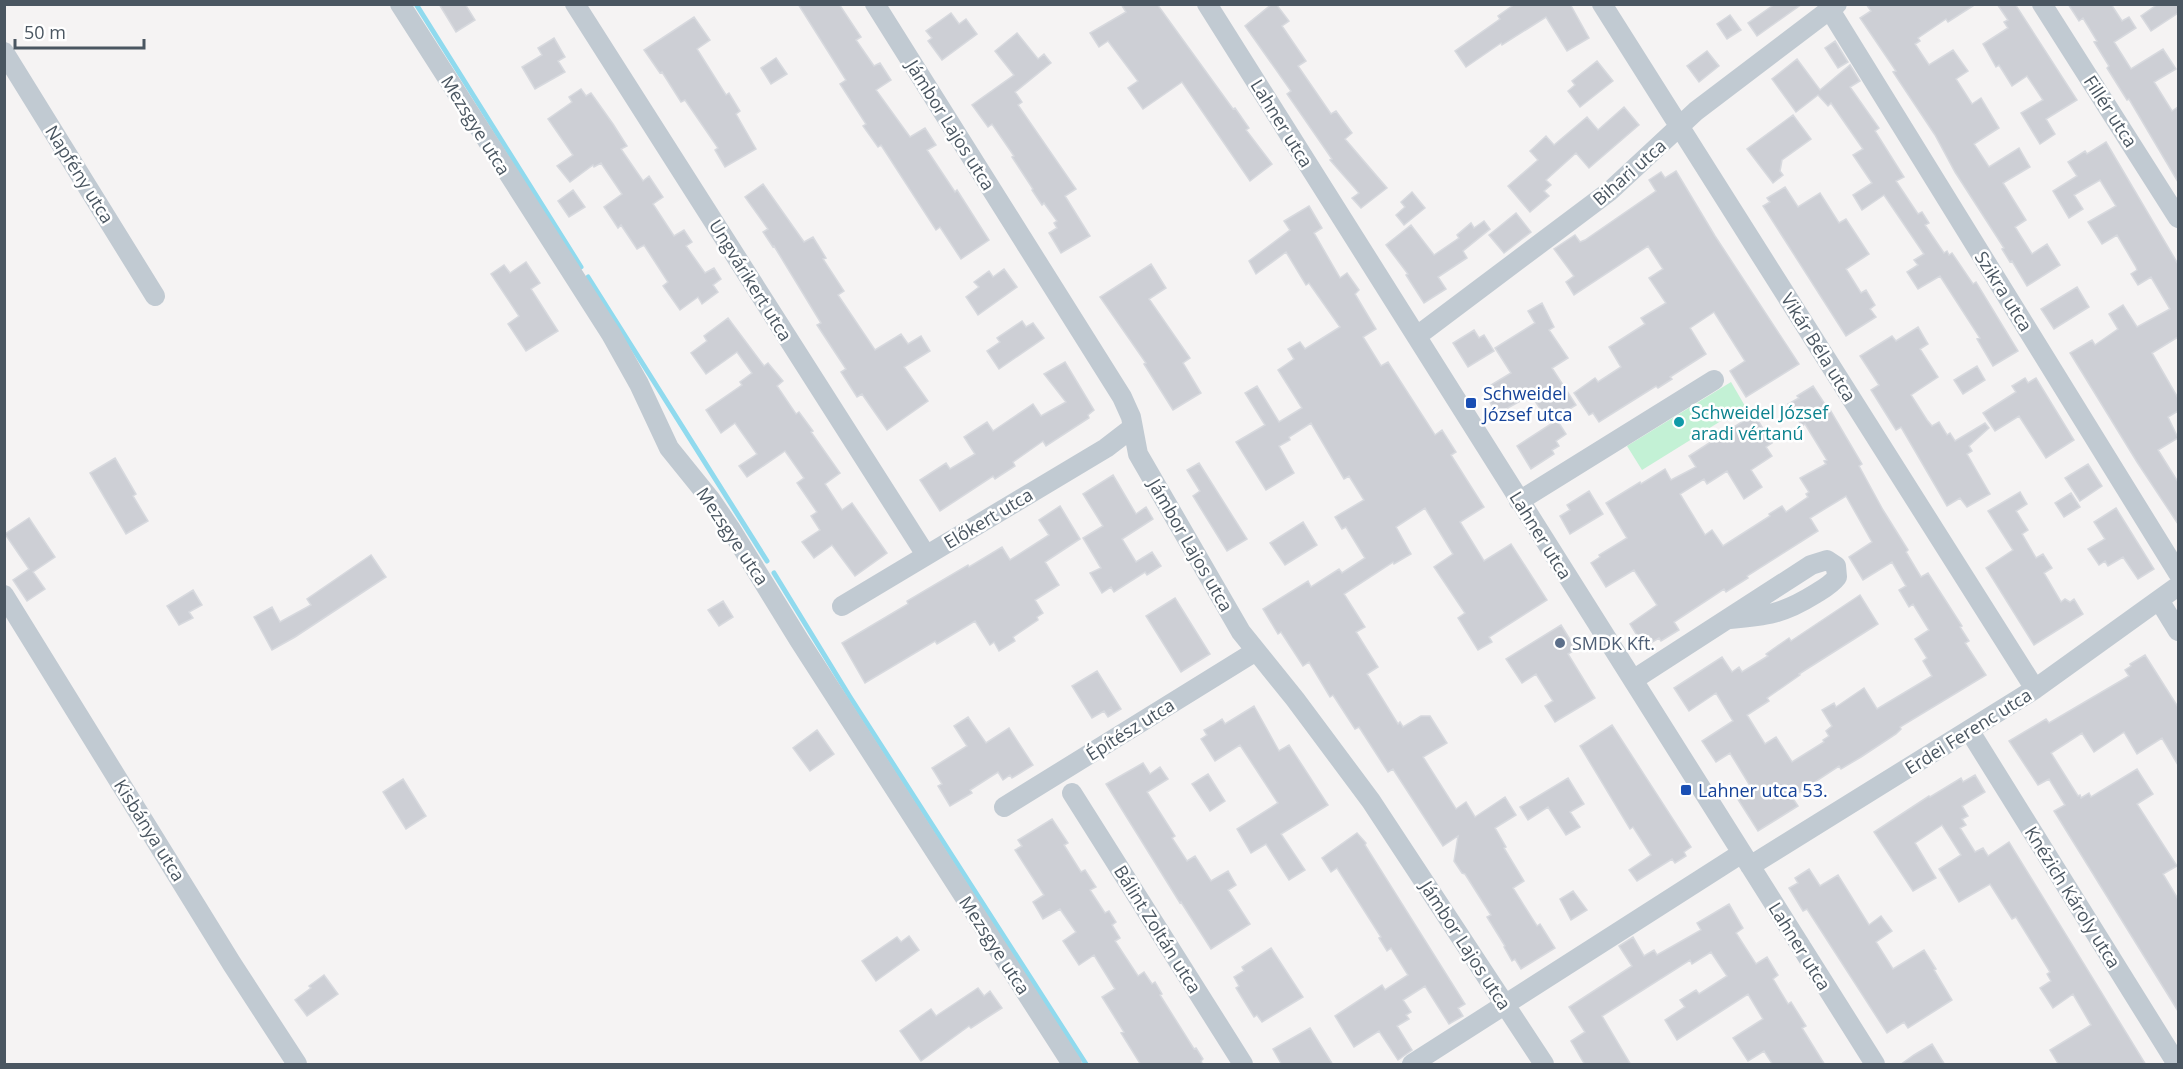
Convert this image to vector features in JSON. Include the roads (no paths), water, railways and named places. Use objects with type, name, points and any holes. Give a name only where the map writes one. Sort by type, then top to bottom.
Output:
[{"type":"street","name":"Mezsgye utca","points":[[400,4],[610,334],[639,384],[669,448],[711,500],[730,528],[1072,1065]]},
{"type":"street","name":"Ungvárikert utca","points":[[575,4],[926,555]]},
{"type":"street","name":"Jámbor Lajos utca","points":[[875,4],[1122,397],[1131,417],[1138,454],[1241,632],[1296,699],[1371,801],[1544,1065]]},
{"type":"street","name":"Lahner utca","points":[[1207,4],[1875,1065]]},
{"type":"street","name":"Vikár Béla utca","points":[[1602,4],[2035,689]]},
{"type":"street","name":"Fillér utca","points":[[2042,4],[2178,218]]},
{"type":"street","name":"Bihari utca","points":[[1417,336],[1610,191],[1696,111],[1834,7]]},
{"type":"street","name":"Szikra utca","points":[[1834,7],[2178,573]]},
{"type":"street","name":"Napfény utca","points":[[4,52],[155,296]]},
{"type":"street","points":[[1519,501],[1714,380]]},
{"type":"street","name":"Előkert utca","points":[[842,606],[1106,448],[1132,428]]},
{"type":"street","points":[[1633,680],[1817,561],[1827,560],[1836,566],[1837,577],[1831,584],[1793,607],[1769,615],[1730,619]]},
{"type":"street","name":"Erdei Ferenc utca","points":[[1412,1065],[1504,1004],[2035,689],[2178,586]]},
{"type":"street","name":"Kisbánya utca","points":[[4,595],[297,1065]]},
{"type":"street","points":[[2159,600],[2178,631]]},
{"type":"street","name":"Építész utca","points":[[1004,807],[1256,651]]},
{"type":"street","name":"Knézich Károly utca","points":[[1969,730],[2176,1065]]},
{"type":"street","name":"Bálint Zoltán utca","points":[[1072,793],[1244,1065]]},
{"type":"waterway","points":[[416,4],[581,267]]},
{"type":"waterway","points":[[588,277],[767,561]]},
{"type":"waterway","points":[[774,573],[850,697],[1086,1064]]},
{"type":"place","name":"Schweidel József utca","points":[[1471,403]]},
{"type":"place","name":"Schweidel József aradi vértanú","points":[[1679,422]]},
{"type":"place","name":"SMDK Kft.","points":[[1560,643]]},
{"type":"place","name":"Lahner utca 53.","points":[[1686,790]]}]
